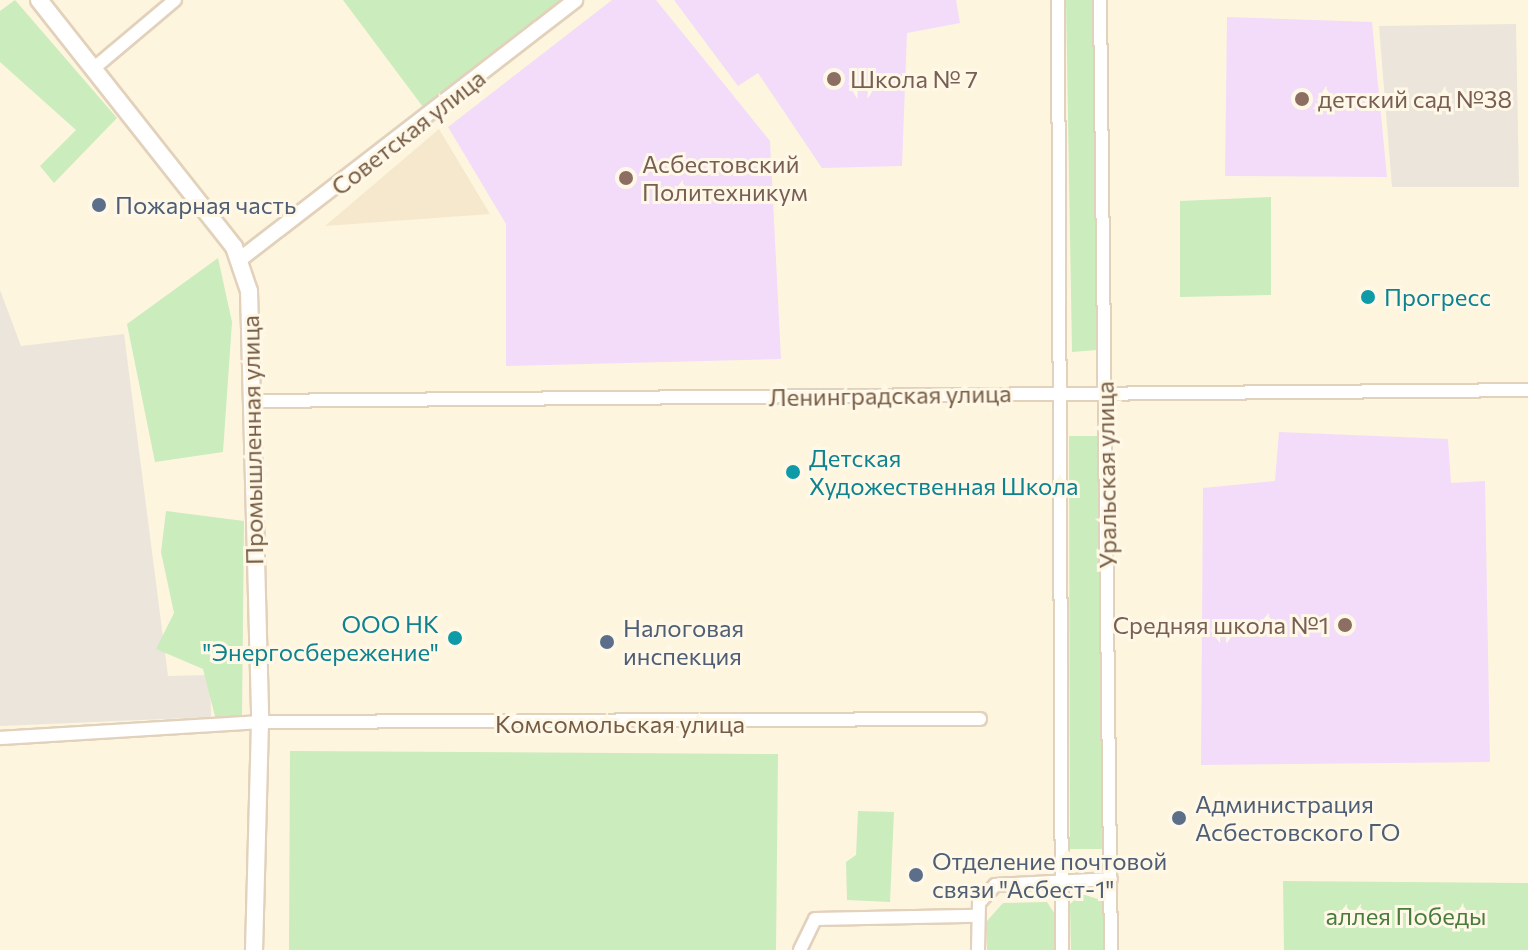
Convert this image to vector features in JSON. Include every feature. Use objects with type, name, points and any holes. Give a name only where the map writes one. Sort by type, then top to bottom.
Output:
[{"type":"main road","name":"Промышленная улица","points":[[39,0],[239,260],[252,320],[260,722],[254,950]]},
{"type":"street","points":[[93,69],[175,0]]},
{"type":"street","name":"Советская улица","points":[[239,260],[575,0]]},
{"type":"street","name":"Уральская улица","points":[[1058,0],[1062,950]]},
{"type":"street","name":"Уральская улица","points":[[1100,0],[1111,950]]},
{"type":"street","name":"Ленинградская улица","points":[[252,401],[1528,390]]},
{"type":"street","name":"Комсомольская улица","points":[[0,738],[260,722],[980,719]]},
{"type":"street","points":[[978,950],[978,916],[995,885],[1111,879]]},
{"type":"street","points":[[800,950],[815,919],[978,916]]},
{"type":"shaded area","name":"Асбестовский Политехникум","points":[[612,0],[656,0],[770,141],[781,359],[506,366],[506,224],[448,127]]},
{"type":"shaded area","name":"Школа № 7","points":[[674,0],[956,0],[960,23],[907,33],[902,166],[822,168],[758,73],[738,86]]},
{"type":"shaded area","name":"детский сад №38","points":[[1227,17],[1372,22],[1387,177],[1225,176]]},
{"type":"shaded area","points":[[1516,24],[1519,187],[1392,187],[1379,26]]},
{"type":"shaded area","points":[[439,129],[490,214],[325,226]]},
{"type":"shaded area","points":[[0,290],[21,346],[124,334],[168,676],[210,675],[211,717],[0,726]]},
{"type":"shaded area","name":"Средняя школа №1","points":[[1279,432],[1448,439],[1451,483],[1485,481],[1490,762],[1201,765],[1203,488],[1275,481]]},
{"type":"green space","points":[[15,0],[117,118],[54,183],[40,166],[76,130],[0,62],[0,11]]},
{"type":"green space","points":[[343,0],[566,0],[426,111]]},
{"type":"green space","points":[[1066,0],[1093,0],[1097,350],[1072,352]]},
{"type":"green space","points":[[1271,197],[1271,295],[1180,297],[1180,201]]},
{"type":"green space","points":[[218,258],[232,322],[223,452],[155,462],[127,324]]},
{"type":"green space","points":[[1069,436],[1100,436],[1102,849],[1070,849]]},
{"type":"green space","points":[[166,511],[244,521],[242,717],[217,724],[203,669],[156,649],[174,613],[161,552]]},
{"type":"green space","points":[[290,751],[778,754],[776,950],[289,950]]},
{"type":"green space","points":[[858,811],[894,812],[890,902],[847,900],[846,862],[856,855]]},
{"type":"green space","name":"аллея Победы","points":[[1283,881],[1528,883],[1528,950],[1284,950]]},
{"type":"green space","points":[[1082,894],[1107,902],[1106,950],[1071,950],[1070,904]]},
{"type":"green space","points":[[1047,902],[1056,916],[1056,950],[987,950],[987,921],[1003,903]]},
{"type":"place","name":"Школа № 7","points":[[834,79]]},
{"type":"place","name":"детский сад №38","points":[[1302,99]]},
{"type":"place","name":"Асбестовский Политехникум","points":[[626,178]]},
{"type":"place","name":"Пожарная часть","points":[[99,205]]},
{"type":"place","name":"Прогресс","points":[[1368,297]]},
{"type":"place","name":"Детская Художественная Школа","points":[[793,472]]},
{"type":"place","name":"Средняя школа №1","points":[[1345,625]]},
{"type":"place","name":"ООО НК \"Энергосбережение\"","points":[[455,638]]},
{"type":"place","name":"Налоговая инспекция","points":[[607,642]]},
{"type":"place","name":"Администрация Асбестовского ГО","points":[[1179,818]]},
{"type":"place","name":"Отделение почтовой связи \"Асбест-1\"","points":[[916,875]]}]
